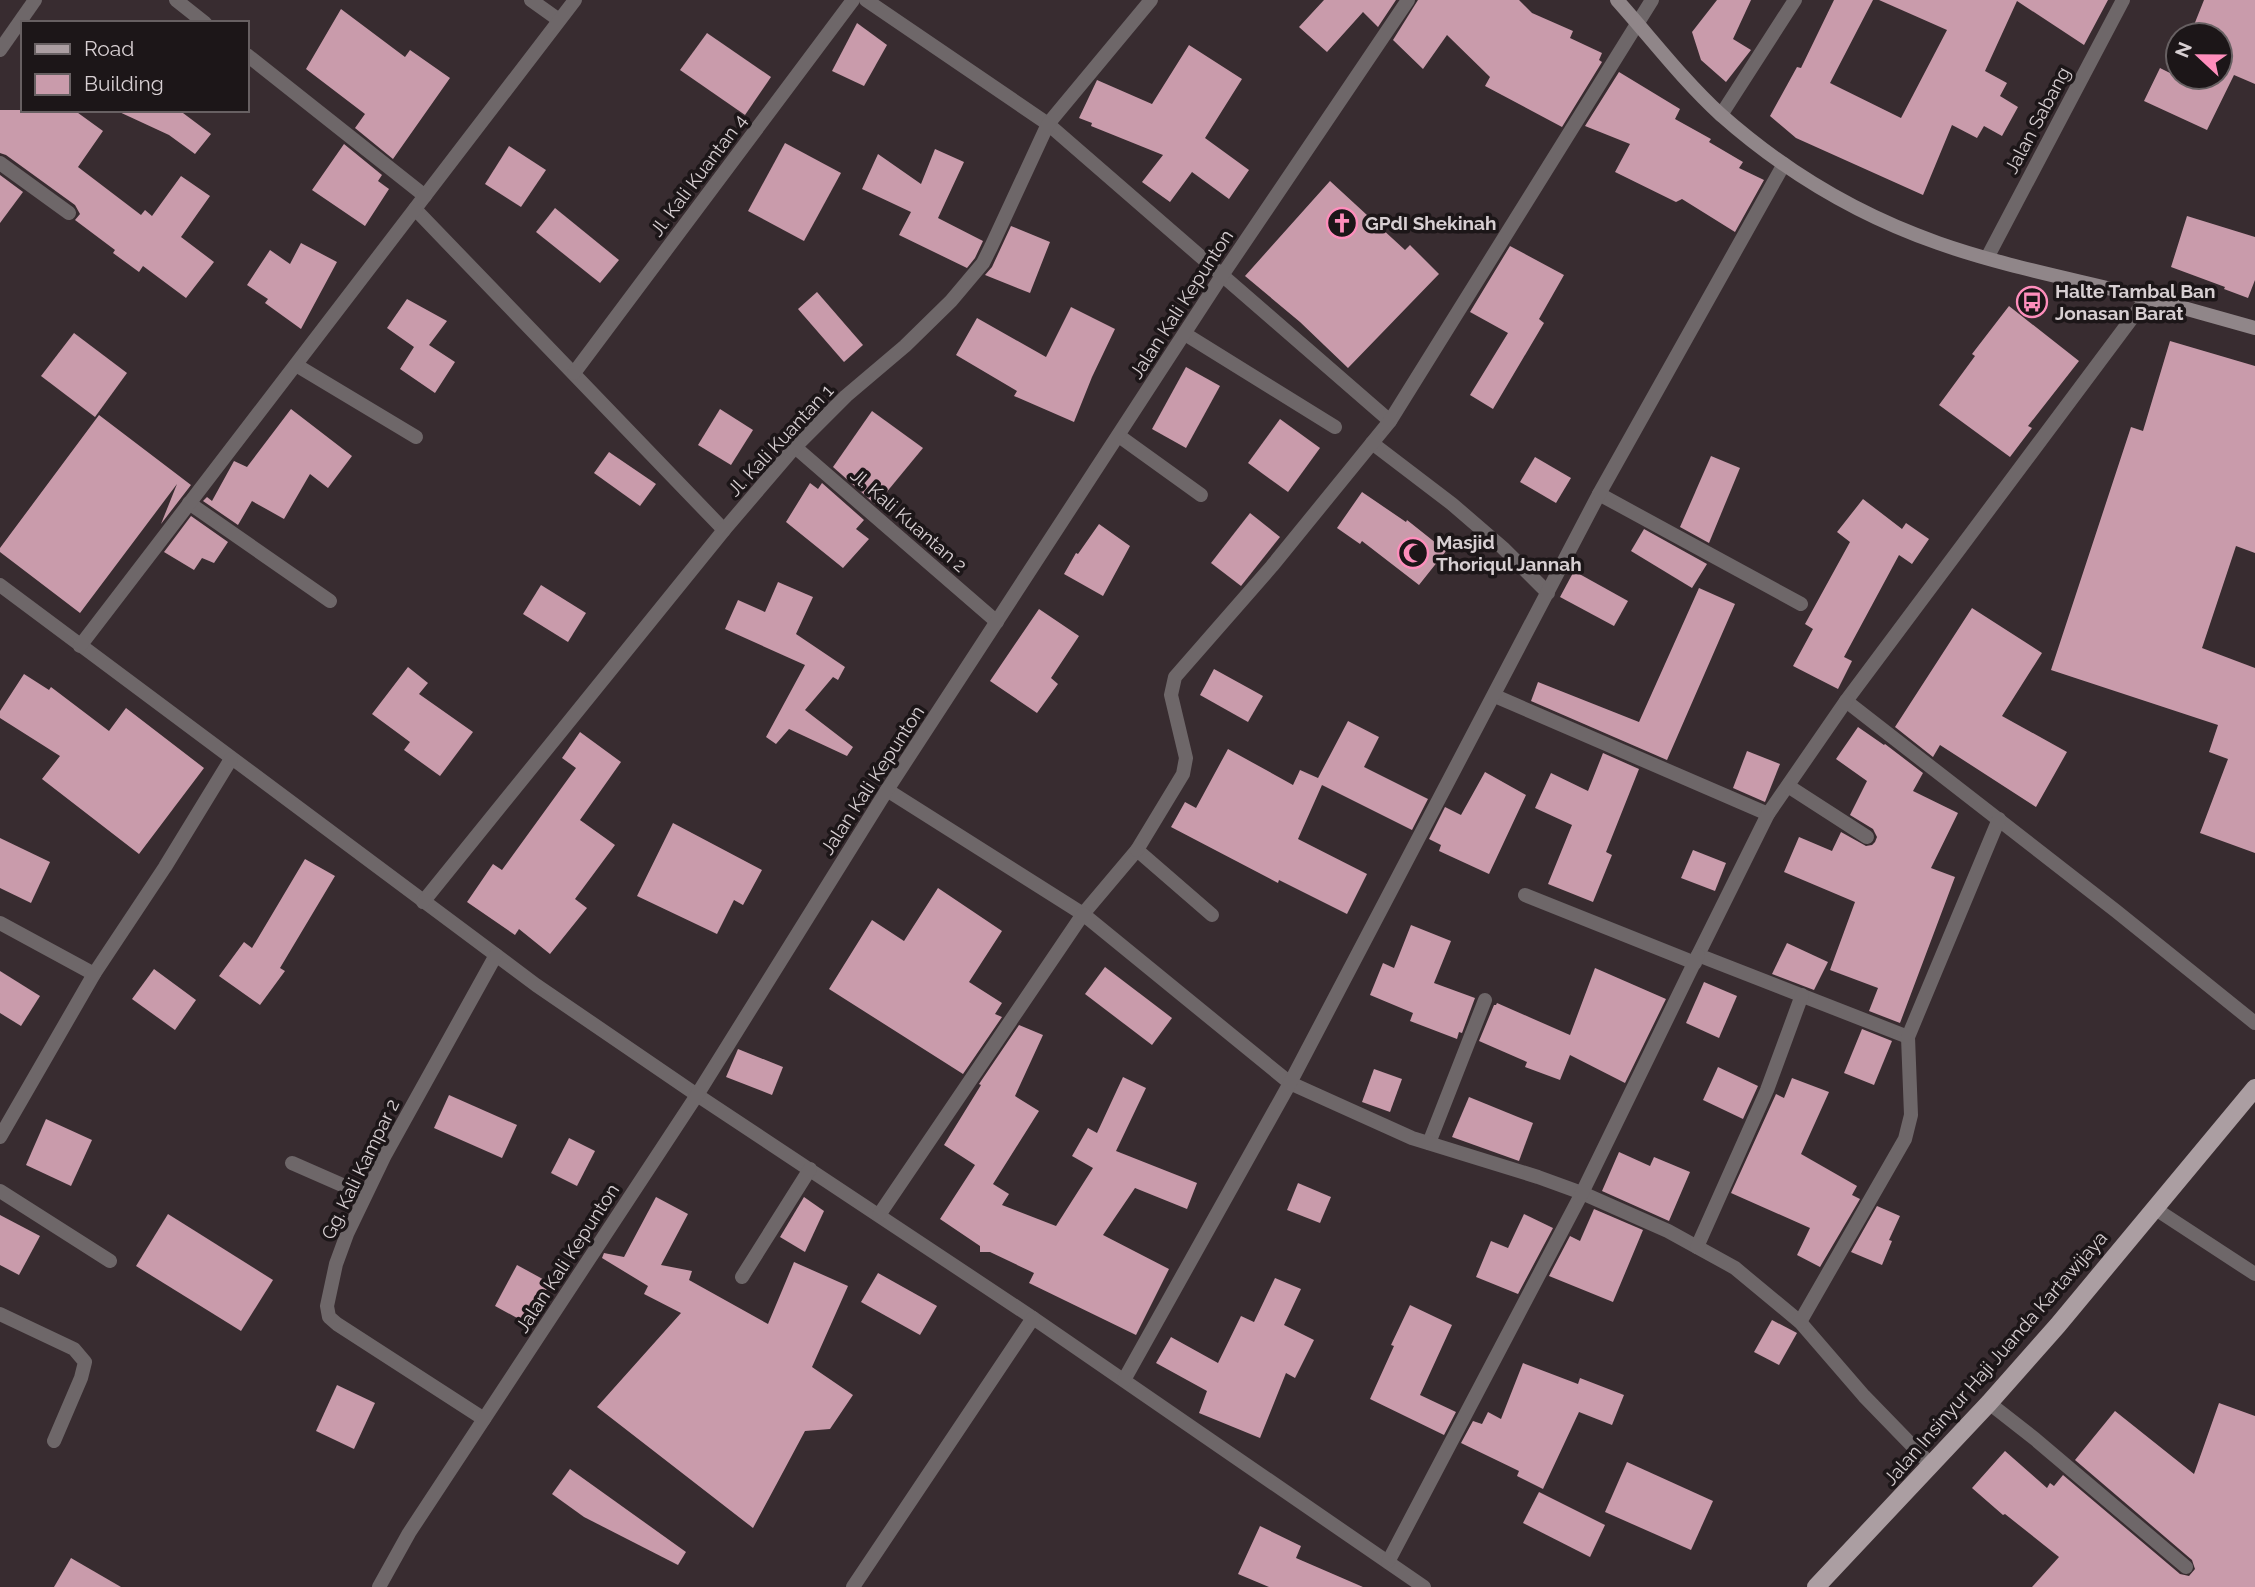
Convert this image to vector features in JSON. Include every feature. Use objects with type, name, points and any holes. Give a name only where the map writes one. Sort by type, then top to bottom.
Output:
[{"type":"main road","points":[[1617,0],[1685,79],[1721,115],[1823,190],[1874,216],[1937,242],[1987,258],[2255,328]]},
{"type":"main road","name":"Jalan Insinyur Haji Juanda Kartawijaya","points":[[1816,1587],[1989,1403],[2058,1325],[2255,1088]]},
{"type":"street","points":[[0,50],[35,0]]},
{"type":"street","points":[[531,0],[559,20]]},
{"type":"street","points":[[80,646],[575,0]]},
{"type":"street","name":"Jl. Kali Kuantan 4","points":[[574,373],[853,0]]},
{"type":"street","points":[[866,0],[1048,124],[1390,421]]},
{"type":"street","name":"Jl. Kali Kuantan 1","points":[[423,902],[724,530],[795,447],[846,396],[905,346],[970,280],[991,247],[1048,124],[1151,0]]},
{"type":"street","name":"Jalan Kali Kepunton","points":[[379,1587],[409,1533],[697,1095],[887,790],[1223,274],[1408,0]]},
{"type":"street","points":[[879,1215],[1083,914],[1137,850],[1183,774],[1186,758],[1171,695],[1175,677],[1272,566],[1390,421],[1652,0]]},
{"type":"street","points":[[1721,115],[1795,0]]},
{"type":"street","name":"Jalan Sabang","points":[[1987,258],[2123,0]]},
{"type":"street","points":[[178,1],[203,21]]},
{"type":"street","points":[[248,56],[425,196]]},
{"type":"street","points":[[0,163],[69,214]]},
{"type":"street","points":[[1124,1380],[1290,1083],[1599,494],[1784,163]]},
{"type":"street","points":[[415,209],[724,530]]},
{"type":"street","points":[[1388,1562],[1582,1193],[1768,814],[1846,701],[2147,298]]},
{"type":"street","points":[[1185,334],[1335,427]]},
{"type":"street","points":[[296,365],[416,437]]},
{"type":"street","points":[[1119,436],[1201,495]]},
{"type":"street","points":[[1372,443],[1452,504],[1503,548],[1548,593]]},
{"type":"street","name":"Jl. Kali Kuantan 2","points":[[795,447],[997,622]]},
{"type":"street","points":[[1599,494],[1801,604]]},
{"type":"street","points":[[189,503],[330,601]]},
{"type":"street","points":[[0,586],[536,985],[1033,1318],[1424,1587]]},
{"type":"street","points":[[1494,696],[1768,814]]},
{"type":"street","points":[[1846,701],[2000,819],[2251,1019]]},
{"type":"street","points":[[0,1137],[94,974],[165,867],[231,759]]},
{"type":"street","points":[[1788,786],[1867,837]]},
{"type":"street","points":[[887,790],[1083,914],[1290,1083],[1412,1138],[1582,1193],[1668,1231],[1735,1268],[1800,1322],[1864,1396],[1931,1465]]},
{"type":"street","points":[[1800,1322],[1905,1139],[1911,1115],[1908,1037],[2000,819]]},
{"type":"street","points":[[1137,850],[1212,915]]},
{"type":"street","points":[[1525,895],[1696,959],[1802,995],[1908,1037]]},
{"type":"street","points":[[0,923],[94,974]]},
{"type":"street","name":"Gg. Kali Kampar 2","points":[[484,1419],[356,1338],[330,1317],[327,1307],[336,1264],[365,1195],[496,955]]},
{"type":"street","points":[[1696,1247],[1766,1090],[1802,995]]},
{"type":"street","points":[[1429,1143],[1485,1000]]},
{"type":"street","points":[[292,1163],[365,1195]]},
{"type":"street","points":[[742,1277],[810,1169]]},
{"type":"street","points":[[0,1191],[110,1261]]},
{"type":"street","points":[[2154,1208],[2255,1274]]},
{"type":"street","points":[[0,1314],[74,1349],[85,1362],[81,1378],[54,1441]]},
{"type":"street","points":[[853,1587],[1033,1318]]},
{"type":"street","points":[[1989,1403],[2186,1567]]},
{"type":"building","points":[[1324,0],[1396,0],[1378,27],[1363,12],[1327,52],[1299,27]]},
{"type":"building","points":[[1418,0],[1519,0],[1532,13],[1573,31],[1570,38],[1602,53],[1599,60],[1602,62],[1562,127],[1485,86],[1490,77],[1447,35],[1423,69],[1393,40]]},
{"type":"building","points":[[1717,0],[1751,0],[1733,39],[1751,50],[1726,82],[1701,60],[1692,32]]},
{"type":"building","points":[[1834,0],[1873,0],[1830,83],[1901,118],[1947,30],[1879,0],[2108,0],[2084,45],[2017,1],[1985,71],[2007,83],[2000,96],[2018,107],[2002,136],[1984,126],[1977,138],[1952,125],[1923,195],[1796,138],[1770,116],[1797,67],[1801,68]]},
{"type":"building","points":[[2204,0],[2255,0],[2255,84],[2234,75],[2234,21],[2196,21]]},
{"type":"building","points":[[341,9],[405,57],[410,50],[450,78],[393,159],[355,128],[365,114],[306,69]]},
{"type":"building","points":[[857,23],[887,45],[864,86],[832,71]]},
{"type":"building","points":[[707,33],[771,77],[745,115],[680,70]]},
{"type":"building","points":[[1189,45],[1242,79],[1205,138],[1249,170],[1229,199],[1192,172],[1170,202],[1142,182],[1163,155],[1091,126],[1092,123],[1079,118],[1097,80],[1152,104]]},
{"type":"building","points":[[2160,68],[2164,70],[2164,91],[2226,91],[2207,130],[2144,101]]},
{"type":"building","points":[[1619,72],[1680,109],[1675,119],[1711,139],[1709,142],[1743,162],[1739,168],[1764,180],[1735,232],[1682,199],[1676,202],[1615,172],[1630,144],[1585,126]]},
{"type":"building","points":[[0,110],[77,112],[103,131],[78,167],[141,215],[145,210],[152,216],[181,176],[210,196],[181,237],[214,262],[186,298],[143,266],[139,272],[113,253],[115,250],[75,220],[80,214],[75,205],[0,153]]},
{"type":"building","points":[[119,112],[182,112],[211,134],[195,154],[169,135]]},
{"type":"building","points":[[785,143],[841,173],[804,241],[748,211]]},
{"type":"building","points":[[344,144],[382,175],[378,181],[389,189],[365,226],[312,190]]},
{"type":"building","points":[[509,146],[546,170],[521,207],[485,184]]},
{"type":"building","points":[[935,149],[964,162],[938,218],[983,241],[967,268],[899,235],[911,212],[862,189],[878,154],[921,184]]},
{"type":"building","points":[[0,175],[23,192],[0,223]]},
{"type":"building","points":[[1330,181],[1405,250],[1410,245],[1439,274],[1348,368],[1300,322],[1245,276]]},
{"type":"building","points":[[555,208],[619,260],[600,283],[536,232]]},
{"type":"building","points":[[2187,216],[2255,237],[2255,280],[2248,298],[2171,267]]},
{"type":"building","points":[[1011,226],[1050,242],[1030,293],[985,275],[992,267]]},
{"type":"building","points":[[301,243],[337,262],[301,329],[265,303],[268,299],[247,285],[270,250],[290,264]]},
{"type":"building","points":[[1510,246],[1564,275],[1539,319],[1544,323],[1493,409],[1470,395],[1508,333],[1470,312]]},
{"type":"building","points":[[817,292],[863,345],[844,362],[798,309]]},
{"type":"building","points":[[407,299],[447,321],[429,345],[455,362],[435,393],[400,369],[414,347],[387,328]]},
{"type":"building","points":[[2009,306],[2079,361],[2028,426],[2032,428],[2010,457],[1939,405],[1975,356],[1972,354]]},
{"type":"building","points":[[1071,307],[1115,329],[1074,422],[1014,396],[1017,391],[956,355],[977,318],[1046,357]]},
{"type":"building","points":[[74,333],[127,373],[95,417],[41,376]]},
{"type":"building","points":[[2170,341],[2255,366],[2255,553],[2236,546],[2202,648],[2255,668],[2255,853],[2200,833],[2228,759],[2209,752],[2218,725],[2051,670],[2131,427],[2143,431]]},
{"type":"building","points":[[1186,367],[1220,386],[1186,448],[1152,429]]},
{"type":"building","points":[[291,409],[352,456],[328,488],[310,474],[284,519],[252,501],[238,525],[203,501],[207,497],[212,501],[234,461],[247,467]]},
{"type":"building","points":[[720,409],[753,430],[731,465],[698,445]]},
{"type":"building","points":[[872,411],[923,448],[876,505],[833,467]]},
{"type":"building","points":[[99,415],[191,485],[161,524],[177,484],[80,613],[0,552],[0,548]]},
{"type":"building","points":[[1280,419],[1320,448],[1288,492],[1248,463]]},
{"type":"building","points":[[609,452],[656,484],[640,506],[594,473]]},
{"type":"building","points":[[1711,456],[1740,468],[1709,543],[1680,527]]},
{"type":"building","points":[[1535,457],[1571,478],[1556,503],[1520,482]]},
{"type":"building","points":[[810,483],[818,489],[822,483],[864,520],[856,529],[869,539],[843,568],[786,522]]},
{"type":"building","points":[[1362,492],[1406,522],[1407,520],[1446,551],[1419,585],[1362,541],[1360,544],[1337,528]]},
{"type":"building","points":[[1863,499],[1902,529],[1906,523],[1929,539],[1912,564],[1899,555],[1844,657],[1852,661],[1838,689],[1793,666],[1813,629],[1805,624],[1850,542],[1837,532]]},
{"type":"building","points":[[1250,513],[1280,537],[1241,586],[1211,563]]},
{"type":"building","points":[[191,516],[228,542],[214,563],[202,558],[194,570],[164,552]]},
{"type":"building","points":[[1099,524],[1130,546],[1103,596],[1064,574],[1076,553],[1078,554]]},
{"type":"building","points":[[1644,529],[1707,564],[1692,588],[1631,551]]},
{"type":"building","points":[[1574,571],[1628,601],[1614,626],[1560,597]]},
{"type":"building","points":[[778,582],[813,597],[796,634],[845,667],[838,680],[833,677],[805,710],[853,747],[847,756],[789,729],[776,744],[766,737],[805,665],[725,629],[738,600],[765,612]]},
{"type":"building","points":[[541,585],[586,613],[568,642],[523,614]]},
{"type":"building","points":[[1699,588],[1735,604],[1667,760],[1531,701],[1538,682],[1639,722]]},
{"type":"building","points":[[1972,608],[2042,653],[2002,716],[2067,752],[2036,807],[1940,745],[1933,757],[1895,727]]},
{"type":"building","points":[[1039,609],[1079,636],[1051,678],[1058,684],[1037,713],[990,681]]},
{"type":"building","points":[[408,667],[428,683],[419,694],[473,732],[440,776],[404,750],[410,742],[372,714]]},
{"type":"building","points":[[1214,669],[1263,696],[1248,722],[1200,695]]},
{"type":"building","points":[[24,674],[49,690],[51,687],[109,731],[126,708],[204,768],[139,854],[42,779],[60,756],[0,718],[0,711]]},
{"type":"building","points":[[1348,721],[1379,737],[1364,767],[1428,799],[1412,830],[1322,785],[1298,839],[1367,874],[1347,914],[1279,880],[1278,883],[1171,827],[1185,802],[1196,808],[1228,749],[1293,785],[1300,770],[1318,778]]},
{"type":"building","points":[[1858,727],[1923,773],[1913,791],[1958,813],[1931,868],[1955,877],[1900,1023],[1869,1011],[1878,988],[1830,970],[1855,902],[1784,872],[1799,837],[1832,851],[1841,832],[1866,846],[1875,842],[1877,837],[1873,829],[1850,815],[1867,781],[1836,759]]},
{"type":"building","points":[[580,732],[621,762],[580,820],[615,845],[575,899],[587,908],[550,954],[519,929],[515,935],[467,902],[493,864],[502,870],[576,768],[562,758]]},
{"type":"building","points":[[1747,751],[1780,764],[1765,802],[1733,788]]},
{"type":"building","points":[[1603,753],[1639,769],[1606,852],[1612,855],[1593,902],[1548,884],[1572,825],[1535,808],[1551,773],[1588,791]]},
{"type":"building","points":[[1485,772],[1526,795],[1489,874],[1439,851],[1441,845],[1429,839],[1445,807],[1461,815]]},
{"type":"building","points":[[673,823],[762,870],[743,905],[734,900],[717,934],[637,896]]},
{"type":"building","points":[[0,838],[50,862],[31,903],[0,888]]},
{"type":"building","points":[[1693,850],[1726,863],[1715,891],[1681,878]]},
{"type":"building","points":[[305,859],[335,876],[280,968],[285,971],[260,1005],[219,976],[244,942],[252,948]]},
{"type":"building","points":[[938,888],[1002,931],[969,982],[1002,1003],[995,1014],[1002,1017],[963,1074],[829,989],[872,920],[904,941]]},
{"type":"building","points":[[1411,925],[1451,941],[1434,983],[1475,998],[1462,1033],[1459,1032],[1457,1039],[1410,1021],[1413,1013],[1370,995],[1383,963],[1394,968]]},
{"type":"building","points":[[1787,943],[1828,962],[1814,990],[1772,974]]},
{"type":"building","points":[[1105,967],[1172,1018],[1152,1045],[1085,994]]},
{"type":"building","points":[[1595,968],[1666,999],[1625,1083],[1570,1055],[1560,1080],[1525,1067],[1527,1062],[1479,1041],[1497,1003],[1570,1035]]},
{"type":"building","points":[[154,969],[196,1000],[175,1030],[132,999]]},
{"type":"building","points":[[0,971],[40,996],[21,1026],[0,1013]]},
{"type":"building","points":[[1704,982],[1737,996],[1719,1038],[1686,1023]]},
{"type":"building","points":[[1019,1025],[1043,1035],[1015,1096],[1039,1111],[993,1184],[1009,1194],[1002,1205],[1056,1226],[1093,1168],[1072,1156],[1088,1128],[1097,1133],[1123,1077],[1146,1088],[1116,1151],[1197,1183],[1187,1209],[1135,1188],[1103,1235],[1169,1269],[1136,1335],[1029,1283],[1034,1273],[990,1252],[980,1252],[980,1246],[940,1219],[975,1165],[944,1145],[981,1085],[979,1084]]},
{"type":"building","points":[[1862,1029],[1892,1041],[1874,1085],[1844,1073]]},
{"type":"building","points":[[738,1049],[783,1067],[772,1095],[726,1077]]},
{"type":"building","points":[[1718,1067],[1758,1086],[1743,1119],[1703,1100]]},
{"type":"building","points":[[1374,1069],[1402,1079],[1390,1112],[1362,1102]]},
{"type":"building","points":[[1792,1078],[1829,1092],[1801,1154],[1857,1186],[1852,1195],[1860,1199],[1820,1267],[1797,1255],[1810,1228],[1731,1193],[1776,1094],[1784,1098]]},
{"type":"building","points":[[449,1095],[517,1125],[502,1158],[434,1128]]},
{"type":"building","points":[[1469,1097],[1533,1123],[1519,1161],[1452,1137]]},
{"type":"building","points":[[46,1119],[92,1140],[71,1186],[26,1165]]},
{"type":"building","points":[[569,1138],[595,1151],[577,1186],[551,1173]]},
{"type":"building","points":[[1619,1152],[1650,1166],[1654,1157],[1690,1172],[1669,1221],[1602,1191]]},
{"type":"building","points":[[1298,1183],[1331,1197],[1320,1223],[1287,1210]]},
{"type":"building","points":[[656,1197],[688,1214],[661,1265],[692,1271],[689,1280],[768,1324],[794,1262],[848,1286],[812,1367],[853,1395],[830,1429],[805,1431],[753,1528],[597,1407],[681,1313],[644,1294],[648,1286],[602,1258],[604,1253],[624,1257]]},
{"type":"building","points":[[804,1197],[824,1211],[805,1252],[780,1237]]},
{"type":"building","points":[[1877,1206],[1900,1216],[1882,1265],[1851,1252]]},
{"type":"building","points":[[1594,1209],[1643,1230],[1613,1302],[1549,1276],[1570,1236],[1580,1241]]},
{"type":"building","points":[[168,1214],[273,1280],[241,1331],[136,1266]]},
{"type":"building","points":[[1524,1214],[1553,1228],[1518,1294],[1476,1277],[1491,1241],[1508,1248]]},
{"type":"building","points":[[0,1215],[40,1236],[19,1275],[0,1265]]},
{"type":"building","points":[[517,1265],[550,1283],[528,1324],[495,1306]]},
{"type":"building","points":[[878,1273],[937,1306],[920,1335],[861,1302]]},
{"type":"building","points":[[1275,1278],[1301,1289],[1284,1325],[1314,1340],[1295,1378],[1286,1373],[1260,1438],[1199,1413],[1207,1391],[1156,1363],[1171,1337],[1218,1363],[1241,1316],[1254,1322]]},
{"type":"building","points":[[1410,1305],[1452,1325],[1420,1395],[1456,1412],[1444,1435],[1370,1399]]},
{"type":"building","points":[[1772,1320],[1797,1333],[1779,1365],[1754,1352]]},
{"type":"building","points":[[1523,1363],[1578,1384],[1580,1378],[1624,1395],[1612,1425],[1579,1412],[1543,1489],[1517,1476],[1519,1471],[1461,1443],[1473,1421],[1482,1424],[1488,1412],[1501,1419]]},
{"type":"building","points":[[337,1385],[375,1403],[354,1449],[316,1431]]},
{"type":"building","points":[[2219,1403],[2255,1416],[2255,1587],[2032,1587],[2059,1557],[1972,1488],[2005,1451],[2047,1488],[2050,1483],[2054,1486],[2063,1475],[2180,1574],[2189,1576],[2195,1569],[2192,1560],[2075,1460],[2115,1411],[2194,1474]]},
{"type":"building","points":[[1627,1462],[1713,1501],[1691,1550],[1605,1512]]},
{"type":"building","points":[[570,1469],[686,1552],[678,1565],[584,1517],[552,1494]]},
{"type":"building","points":[[1539,1492],[1605,1525],[1590,1557],[1523,1523]]},
{"type":"building","points":[[1260,1526],[1301,1546],[1296,1558],[1363,1587],[1269,1587],[1238,1574]]},
{"type":"building","points":[[71,1558],[121,1587],[54,1587]]},
{"type":"place","name":"GPdI Shekinah","points":[[1342,223]]},
{"type":"place","name":"Halte Tambal Ban Jonasan Barat","points":[[2032,302]]},
{"type":"place","name":"Masjid Thoriqul Jannah","points":[[1413,553]]}]
